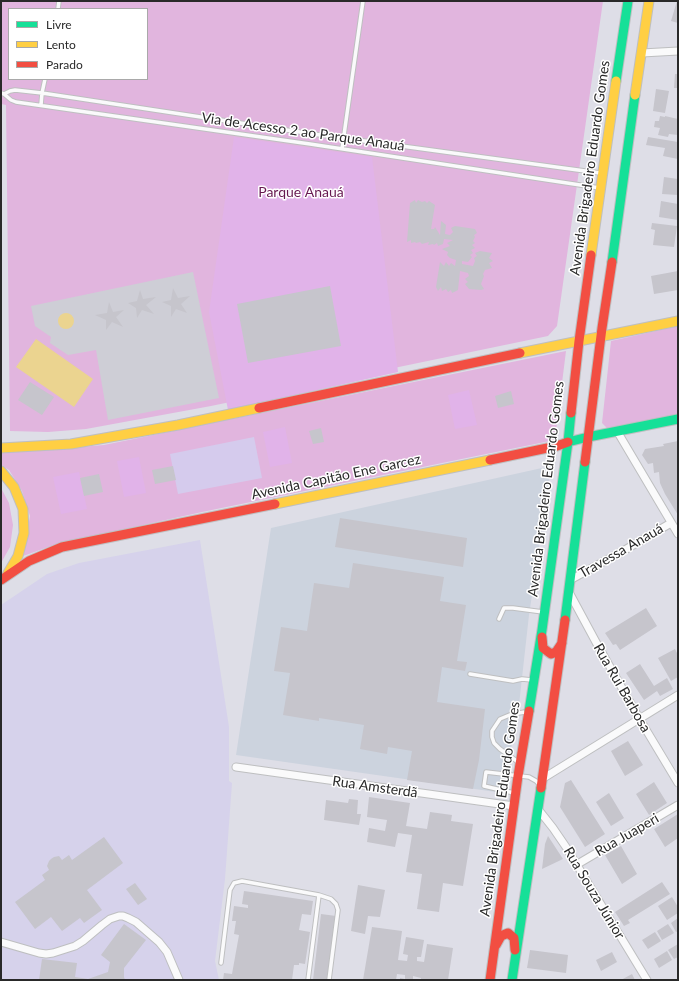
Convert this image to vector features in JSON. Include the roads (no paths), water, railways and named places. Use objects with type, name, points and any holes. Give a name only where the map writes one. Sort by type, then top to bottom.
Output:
[{"type":"main road","name":"Avenida Brigadeiro Eduardo Gomes","points":[[490,980],[518,776],[542,630],[568,442],[579,341],[628,1]]},
{"type":"main road","points":[[512,980],[563,639],[601,337],[649,1]]},
{"type":"main road","points":[[1,448],[72,444],[178,425],[678,321]]},
{"type":"main road","name":"Avenida Capitão Ene Garcez","points":[[3,578],[29,561],[62,547],[551,447],[588,437],[678,419]]},
{"type":"main road","name":"Avenida Capitão Ene Garcez","points":[[1,471],[14,487],[23,509],[24,533],[18,556],[3,578]]},
{"type":"main road","points":[[542,630],[543,648],[548,653],[551,654],[556,652],[560,648],[563,639]]},
{"type":"main road","points":[[534,677],[538,663],[541,659],[548,656],[555,662],[557,676]]},
{"type":"main road","points":[[495,946],[501,936],[508,933],[514,938],[516,955]]},
{"type":"street","points":[[642,53],[678,52]]},
{"type":"street","points":[[617,431],[678,534]]},
{"type":"street","name":"Travessa Anauá","points":[[570,580],[671,523]]},
{"type":"street","name":"Rua Rui Barbosa","points":[[569,592],[639,718],[678,784]]},
{"type":"street","points":[[542,782],[639,718],[678,695]]},
{"type":"street","name":"Rua Amsterdã","points":[[236,767],[514,806]]},
{"type":"street","name":"Rua Juaperi","points":[[576,865],[678,805]]},
{"type":"street","name":"Rua Souza Júnior","points":[[538,809],[566,847],[647,980]]},
{"type":"street","points":[[1,942],[39,953],[54,953],[75,946],[110,919],[123,916],[136,922],[159,942],[167,952],[179,980]]},
{"type":"lane","points":[[342,149],[363,1]]},
{"type":"lane","points":[[41,105],[45,80]]},
{"type":"lane","name":"Via de Acesso 2 ao Parque Anauá","points":[[601,188],[16,102],[3,94],[15,90],[42,93],[343,138],[603,174]]},
{"type":"lane","points":[[499,619],[504,608],[544,612]]},
{"type":"lane","points":[[470,674],[513,681],[534,677]]},
{"type":"lane","points":[[520,764],[494,743],[492,731],[500,719],[512,714],[528,711]]},
{"type":"lane","points":[[516,793],[484,786],[486,772],[529,777],[536,781],[542,782]]},
{"type":"lane","points":[[221,963],[230,890],[234,883],[242,881],[319,895],[331,899],[336,904],[338,910],[329,980]]},
{"type":"lane","points":[[308,980],[319,895]]},
{"type":"park label","name":"Parque Anauá","points":[[301,192]]}]
